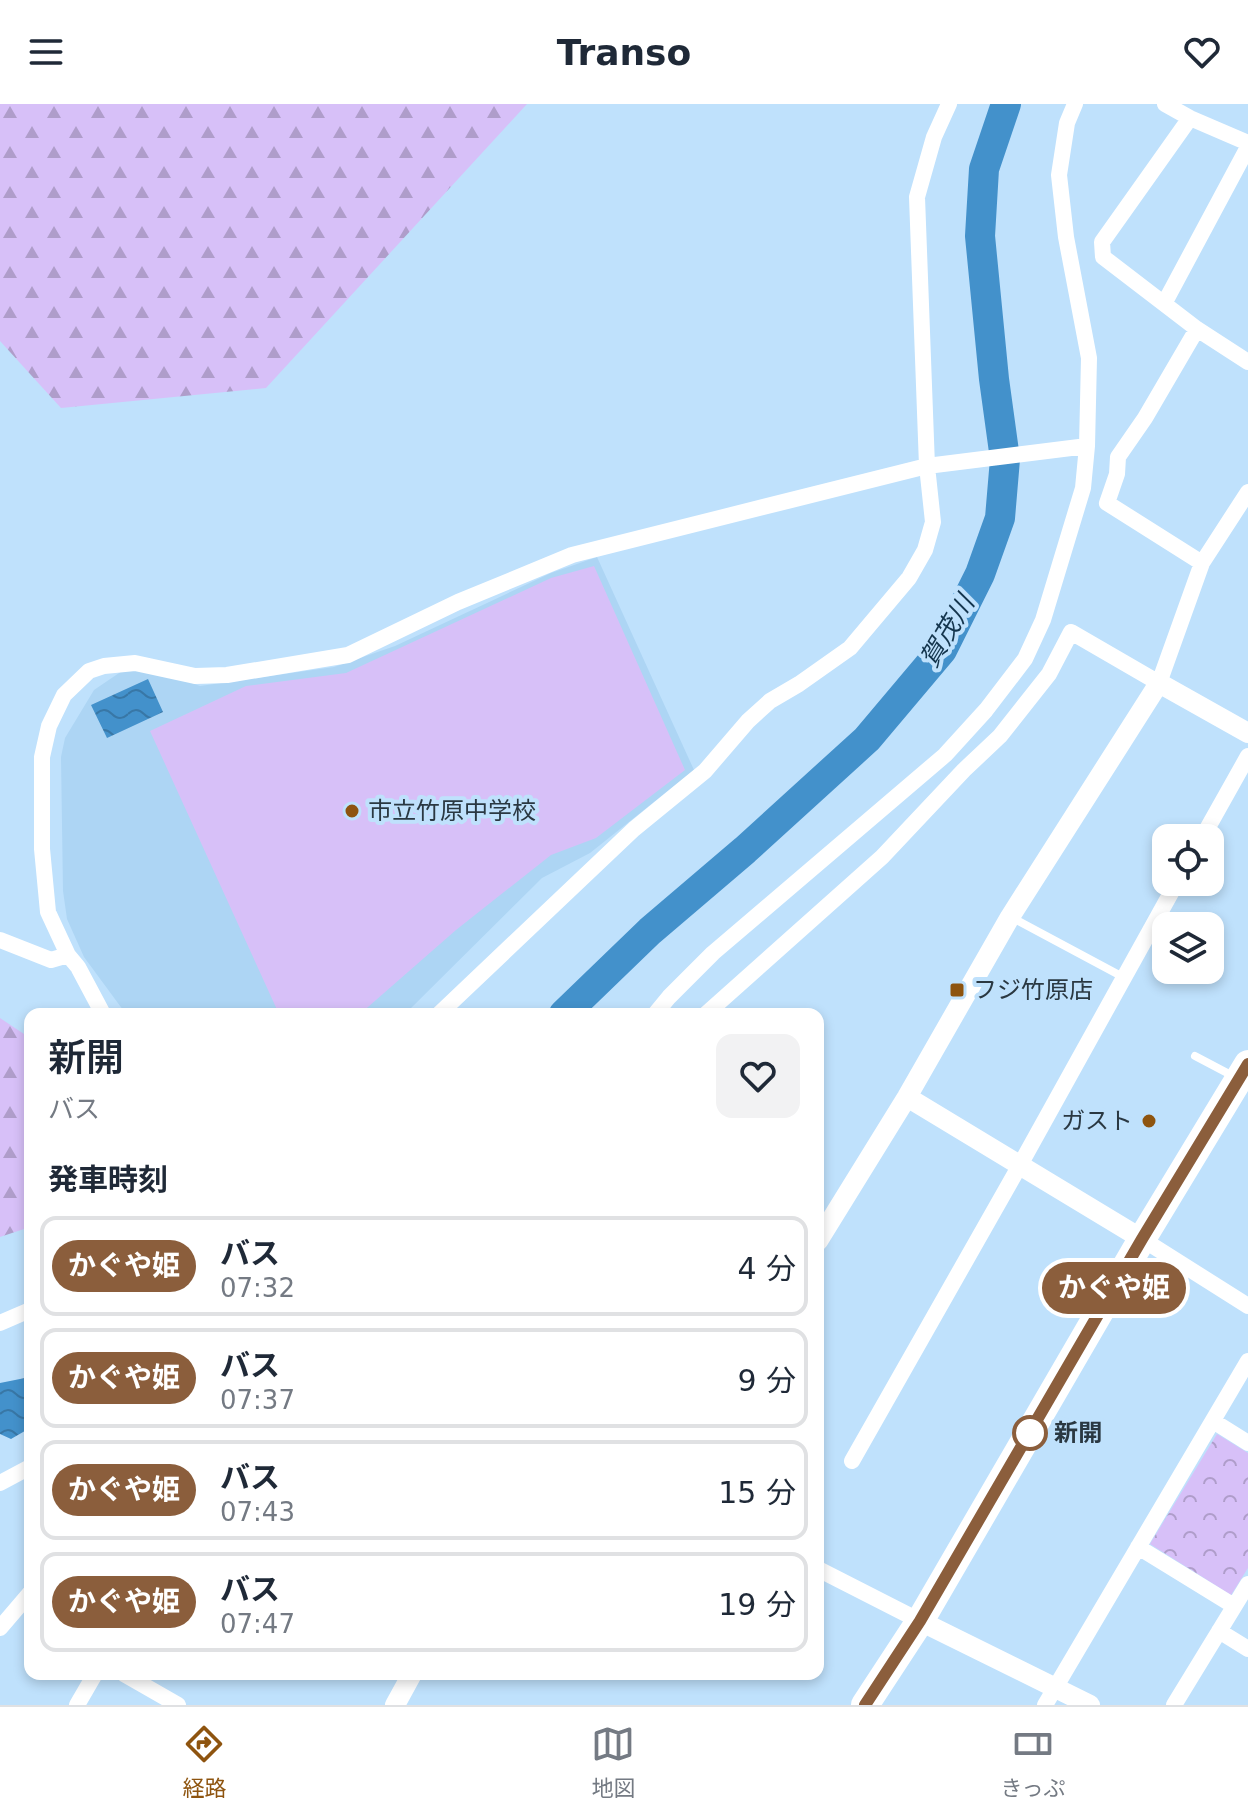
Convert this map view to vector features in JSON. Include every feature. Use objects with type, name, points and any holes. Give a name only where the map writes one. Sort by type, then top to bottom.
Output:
[{"type":"highway","points":[[865,1705],[920,1621],[1142,1239],[1244,1071]]},
{"type":"street","points":[[444,1008],[634,829],[705,771],[748,721],[770,701],[850,648],[909,578],[925,550],[933,522],[933,466],[917,197],[934,137],[949,104]]},
{"type":"street","points":[[661,1008],[713,953],[945,755],[986,710],[1025,659],[1043,620],[1083,488],[1078,448],[1089,358],[1066,237],[1059,175],[1067,123],[1075,104]]},
{"type":"street","points":[[1067,123],[1076,120],[1086,104]]},
{"type":"street","points":[[1165,104],[1248,145],[1165,302]]},
{"type":"street","points":[[1190,118],[1102,242],[1103,257],[1197,329],[1248,362]]},
{"type":"street","points":[[1197,329],[1145,418],[1118,457],[1117,474],[1107,503],[1202,563]]},
{"type":"street","points":[[100,1008],[68,955],[48,912],[42,849],[42,757],[49,726],[60,703],[89,671],[135,663],[195,676],[227,675],[348,655],[458,602],[572,555],[933,466],[1078,448]]},
{"type":"street","points":[[824,1231],[907,1097],[1010,917],[1159,683],[1202,563],[1248,492]]},
{"type":"street","points":[[713,1008],[882,857],[1000,736],[1049,674],[1071,632],[1248,733]]},
{"type":"street","points":[[1210,824],[1248,756]]},
{"type":"street","points":[[852,1461],[1169,896]]},
{"type":"street","points":[[0,940],[51,960],[68,955]]},
{"type":"street","points":[[907,1097],[1248,1306]]},
{"type":"street","points":[[0,1323],[24,1313]]},
{"type":"street","points":[[1050,1697],[1248,1361]]},
{"type":"street","points":[[1213,1421],[1248,1443]]},
{"type":"street","points":[[0,1483],[24,1470]]},
{"type":"street","points":[[1138,1547],[1234,1606]]},
{"type":"street","points":[[824,1572],[920,1621],[1050,1697],[1090,1705]]},
{"type":"street","points":[[1174,1705],[1248,1584]]},
{"type":"street","points":[[0,1628],[24,1600]]},
{"type":"street","points":[[1219,1631],[1248,1649]]},
{"type":"street","points":[[77,1705],[92,1680]]},
{"type":"street","points":[[139,1680],[178,1705]]},
{"type":"street","points":[[395,1705],[409,1680]]},
{"type":"lane","points":[[1010,917],[1123,977]]},
{"type":"lane","points":[[1195,1056],[1244,1071]]},
{"type":"shaded area","name":"市立竹原中学校","points":[[597,557],[694,770],[590,853],[542,878],[411,1008],[122,1008],[84,957],[67,919],[63,891],[61,757],[65,738],[94,690],[122,671],[159,671],[200,686],[334,667],[395,646],[551,573]]},
{"type":"green space","points":[[0,104],[527,104],[266,388],[61,408],[0,341]]},
{"type":"green space","name":"市立竹原中学校","points":[[594,566],[685,770],[596,838],[551,855],[456,930],[367,1008],[276,1008],[150,731],[246,686],[346,673],[551,578]]},
{"type":"green space","points":[[0,1018],[24,1034],[24,1229],[0,1237]]},
{"type":"green space","points":[[1217,1434],[1248,1453],[1248,1568],[1231,1595],[1150,1544]]},
{"type":"water","points":[[148,679],[163,712],[107,738],[91,705]]},
{"type":"water","points":[[24,1378],[24,1431],[11,1439],[0,1434],[0,1383]]},
{"type":"waterway","name":"賀茂川","points":[[570,1008],[650,931],[867,739],[942,650],[980,574],[1000,518],[1005,459],[980,236],[984,169],[1006,104]]},
{"type":"bus line","name":"かぐや姫","points":[[865,1705],[920,1621],[1142,1239],[1248,1064]]},
{"type":"place","name":"市立竹原中学校","points":[[352,811]]},
{"type":"place","name":"フジ竹原店","points":[[957,990]]},
{"type":"place","name":"ガスト","points":[[1149,1121]]},
{"type":"place","name":"新開","points":[[1030,1433]]}]
